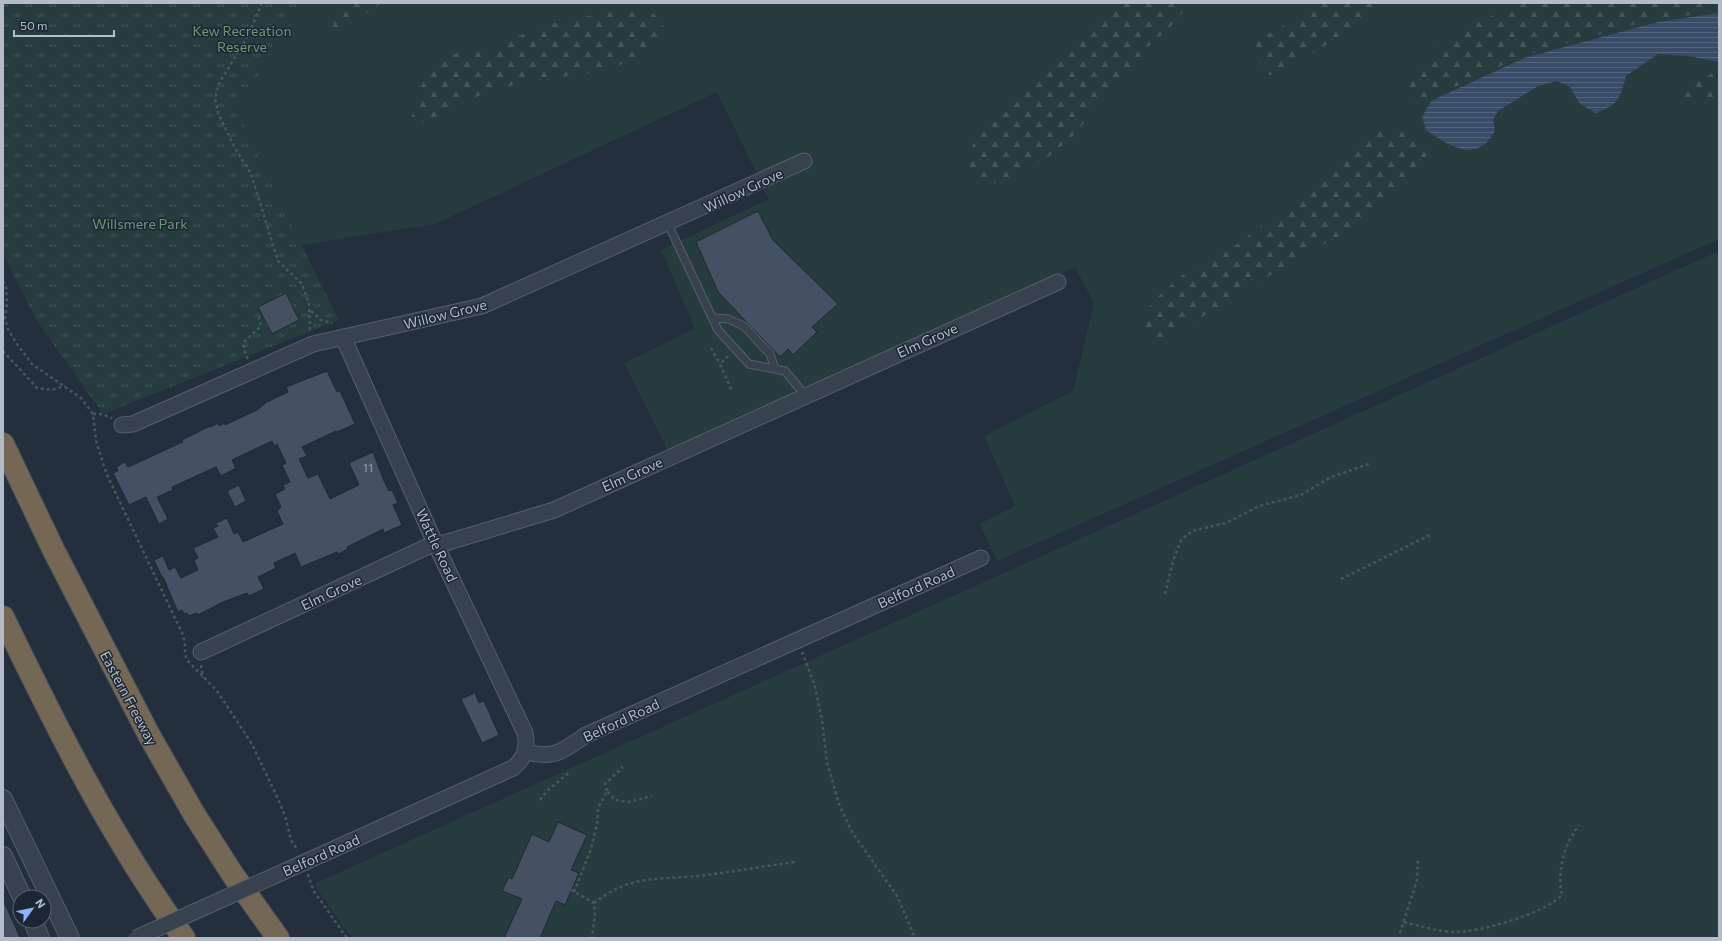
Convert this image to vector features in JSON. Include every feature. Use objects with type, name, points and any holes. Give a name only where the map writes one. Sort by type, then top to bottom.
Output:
[{"type":"highway","name":"Eastern Freeway","points":[[3,444],[54,551],[149,735],[194,814],[278,938]]},
{"type":"highway","points":[[3,617],[66,745],[105,814],[184,938]]},
{"type":"street","name":"Willow Grove","points":[[122,425],[134,424],[313,344],[482,306],[668,224],[804,161]]},
{"type":"street","name":"Elm Grove","points":[[200,652],[435,543],[445,543],[554,510],[1058,282]]},
{"type":"street","name":"Wattle Road","points":[[343,338],[435,543],[525,733],[527,742],[526,752]]},
{"type":"street","name":"Belford Road","points":[[136,938],[513,768],[521,762],[526,752],[545,756],[556,754],[586,735],[981,558]]},
{"type":"street","points":[[3,799],[70,938]]},
{"type":"street","points":[[3,856],[18,889]]},
{"type":"lane","points":[[668,224],[718,330],[749,364],[785,372],[806,395]]},
{"type":"lane","points":[[712,318],[728,319],[744,326],[770,354],[775,369]]},
{"type":"path","points":[[262,3],[248,36],[218,85],[215,99],[218,114],[235,148],[251,174],[278,261],[302,284],[310,310],[310,336],[313,344]]},
{"type":"path","points":[[3,281],[6,287],[7,303],[5,318],[8,329],[32,364],[65,385],[81,398],[93,414],[102,414],[122,425]]},
{"type":"path","points":[[310,310],[321,320],[332,323]]},
{"type":"path","points":[[255,369],[244,350],[244,342],[261,326],[258,314]]},
{"type":"path","points":[[711,348],[720,364]]},
{"type":"path","points":[[3,350],[37,388],[51,390],[65,385]]},
{"type":"path","points":[[1165,594],[1173,561],[1182,540],[1192,531],[1226,523],[1259,506],[1301,495],[1331,477],[1369,464]]},
{"type":"path","points":[[1341,579],[1430,535]]},
{"type":"path","points":[[797,640],[814,683],[822,720],[827,762],[839,804],[852,832],[897,896],[915,938]]},
{"type":"path","points":[[623,767],[605,784],[607,791],[615,800],[629,802],[652,796]]},
{"type":"path","points":[[540,800],[550,789],[569,773]]},
{"type":"path","points":[[594,903],[572,891],[591,849],[597,824],[598,808],[607,791]]},
{"type":"path","points":[[1404,922],[1432,929],[1453,932],[1475,931],[1521,916],[1554,902],[1562,895],[1560,874],[1565,852],[1571,836],[1579,825]]},
{"type":"path","points":[[1400,933],[1417,880],[1418,858]]},
{"type":"path","points":[[594,903],[615,889],[639,880],[706,875],[795,862]]},
{"type":"path","points":[[299,865],[313,890],[347,938]]},
{"type":"path","points":[[592,938],[595,914],[594,903]]},
{"type":"green space","name":"Willsmere Park","points":[[3,3],[305,3],[237,109],[280,202],[339,320],[103,414],[35,318],[3,254]]},
{"type":"green space","points":[[305,3],[1719,3],[1719,239],[997,561],[980,524],[1015,506],[984,436],[1073,391],[1094,303],[1075,267],[824,378],[668,451],[624,363],[695,329],[661,250],[769,199],[717,92],[435,224],[301,245],[236,110]]},
{"type":"green space","points":[[347,3],[382,3],[343,30],[336,30],[333,27],[335,18]]},
{"type":"green space","points":[[1121,3],[1181,3],[1183,12],[1170,27],[1148,47],[1073,136],[1046,159],[996,183],[981,184],[971,171],[968,156],[976,138],[1001,117],[1044,76],[1090,24]]},
{"type":"green space","points":[[1322,3],[1390,3],[1283,73],[1270,75],[1260,64],[1255,45],[1260,39]]},
{"type":"green space","points":[[1517,3],[1719,3],[1719,10],[1632,25],[1523,56],[1419,103],[1412,102],[1406,96],[1411,78],[1443,40]]},
{"type":"green space","points":[[629,8],[646,10],[654,14],[664,27],[660,43],[632,60],[606,70],[520,83],[475,97],[418,125],[412,116],[418,93],[429,68],[457,53],[489,49],[544,25]]},
{"type":"green space","points":[[1719,67],[1719,103],[1715,104],[1703,99],[1681,102],[1676,92],[1679,89],[1707,77]]},
{"type":"green space","points":[[1396,128],[1416,139],[1426,151],[1427,164],[1413,181],[1347,232],[1300,257],[1167,338],[1156,339],[1146,335],[1143,322],[1153,301],[1188,270],[1228,251],[1290,204],[1338,161],[1375,132]]},
{"type":"green space","points":[[1719,251],[1719,938],[352,938],[317,889],[316,883]]},
{"type":"water","points":[[1719,13],[1719,62],[1688,56],[1658,54],[1626,76],[1620,96],[1614,104],[1596,113],[1580,104],[1570,87],[1557,81],[1538,86],[1498,111],[1493,120],[1495,131],[1485,144],[1477,148],[1470,150],[1454,147],[1426,130],[1422,117],[1431,101],[1524,58],[1658,22]]},
{"type":"building","points":[[758,211],[773,240],[838,304],[812,327],[817,332],[793,355],[788,349],[780,357],[718,292],[696,242]]},
{"type":"building","points":[[286,293],[299,320],[272,334],[258,307]]},
{"type":"building","points":[[327,371],[337,392],[340,391],[355,424],[302,447],[307,456],[299,459],[308,478],[318,474],[330,499],[359,485],[349,463],[373,452],[384,481],[389,491],[392,490],[398,503],[393,505],[402,525],[384,533],[383,529],[347,547],[348,549],[338,554],[337,552],[301,567],[295,553],[274,563],[276,568],[258,577],[264,589],[249,596],[247,593],[223,602],[198,615],[197,613],[189,616],[187,613],[184,614],[182,610],[178,612],[154,560],[163,556],[169,570],[175,567],[181,578],[198,570],[194,560],[198,558],[193,548],[218,537],[213,528],[218,526],[216,523],[227,518],[234,534],[238,532],[243,542],[283,524],[277,511],[281,507],[275,494],[285,489],[283,485],[290,482],[282,465],[286,463],[277,444],[274,446],[272,441],[232,460],[236,468],[221,476],[216,467],[172,487],[173,490],[157,497],[168,519],[159,524],[146,497],[129,505],[113,473],[118,471],[116,467],[125,462],[128,467],[135,464],[183,442],[182,440],[210,426],[218,423],[219,426],[225,423],[225,425],[257,410],[267,402],[288,392],[286,387]]},
{"type":"building","points":[[239,485],[246,501],[235,507],[227,491]]},
{"type":"building","points":[[475,693],[479,703],[484,701],[499,735],[482,743],[461,699]]},
{"type":"building","points":[[558,822],[587,835],[571,870],[579,873],[565,905],[556,901],[540,938],[504,938],[522,899],[502,891],[509,877],[512,879],[532,834],[549,842]]},
{"type":"building","points":[[3,900],[12,920],[12,929],[16,929],[20,938],[3,938]]},
{"type":"park label","name":"Kew Recreation Reserve","points":[[242,38]]}]
